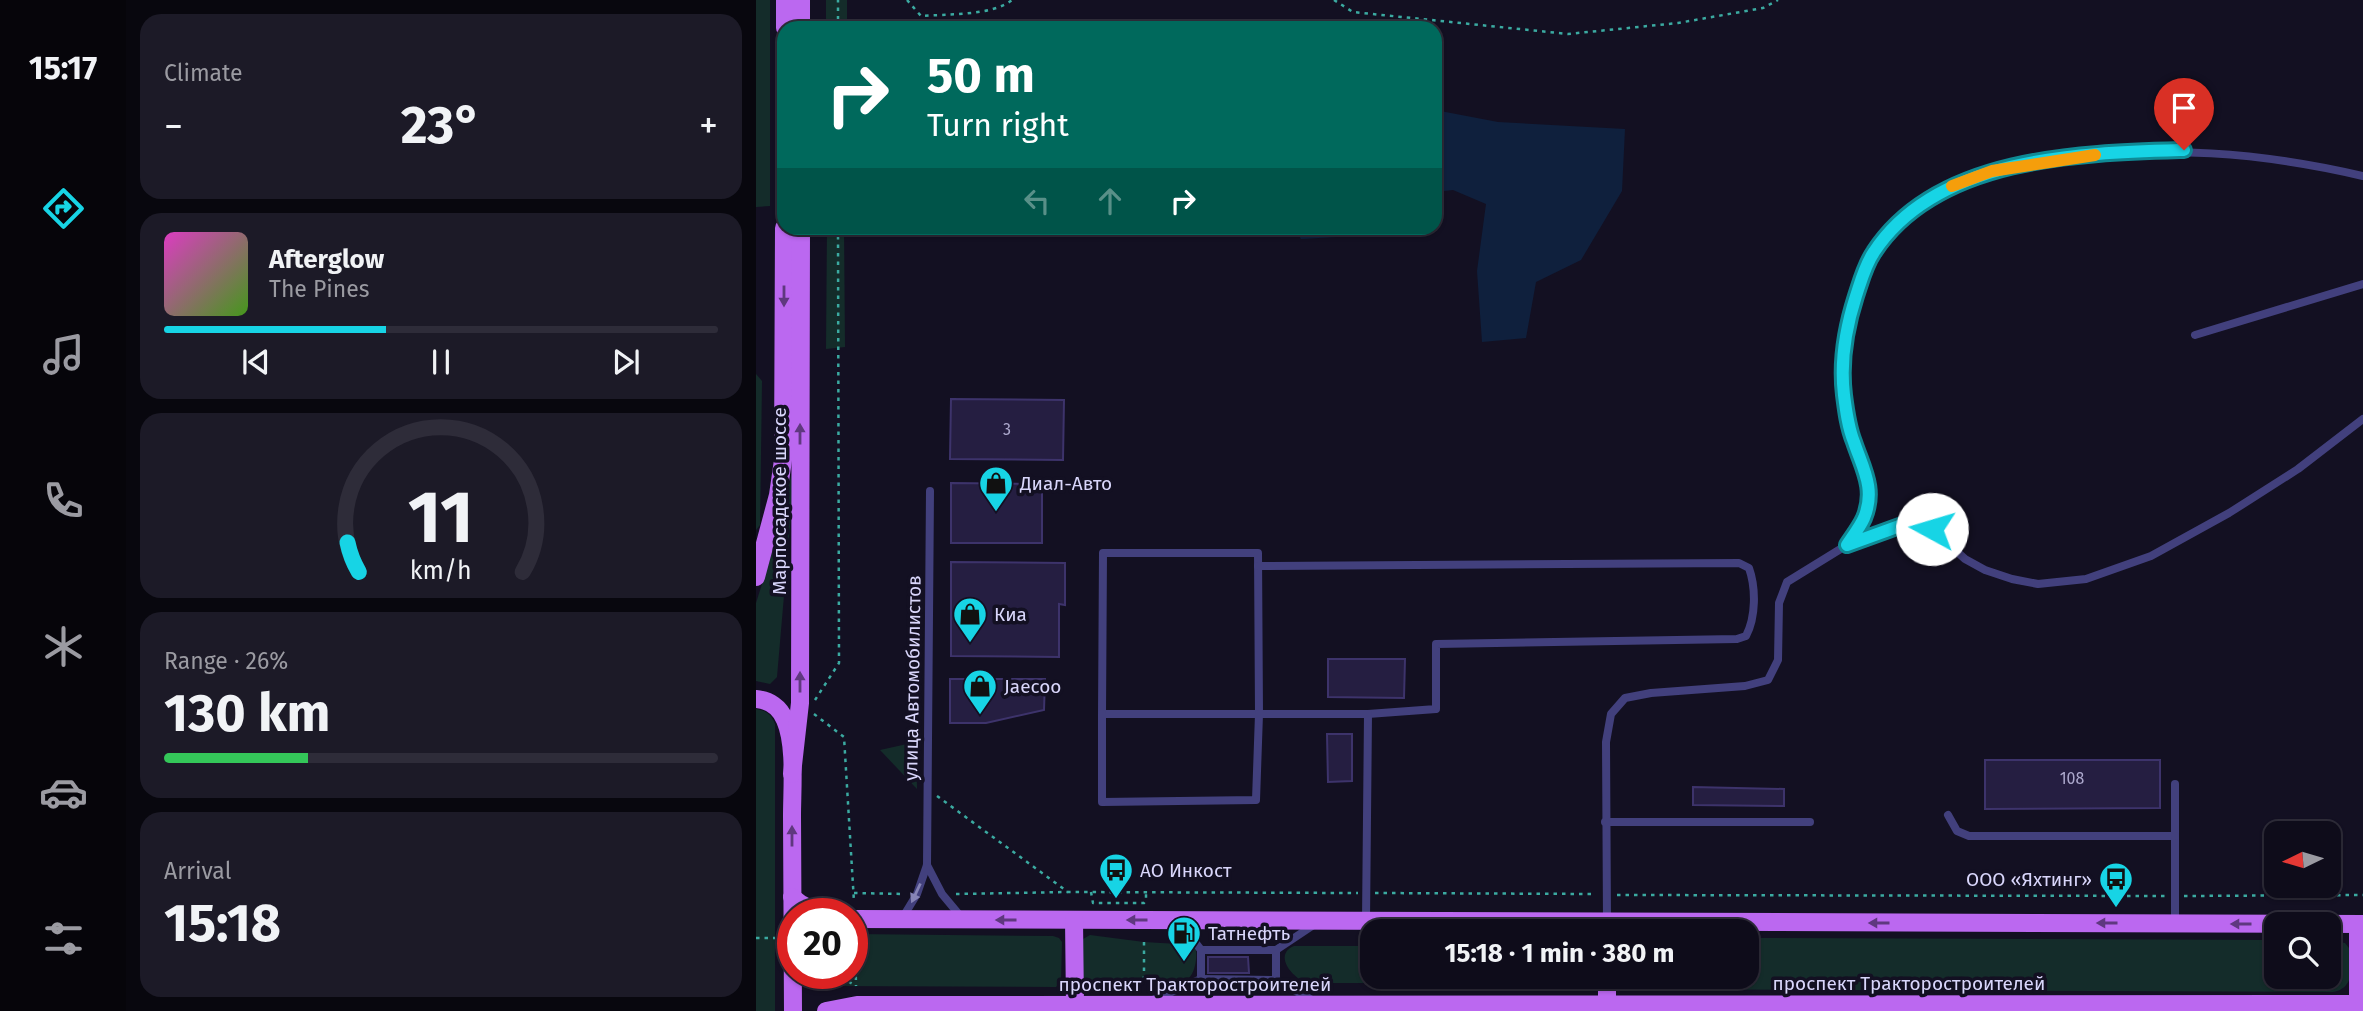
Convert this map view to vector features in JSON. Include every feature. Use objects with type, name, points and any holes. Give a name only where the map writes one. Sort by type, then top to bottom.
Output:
[{"type":"main road","points":[[785,0],[785,21]]},
{"type":"main road","points":[[801,0],[801,21]]},
{"type":"main road","name":"Марпосадское шоссе","points":[[756,577],[778,495],[783,460],[784,235]]},
{"type":"main road","name":"Марпосадское шоссе","points":[[792,774],[800,703],[801,235]]},
{"type":"main road","name":"Марпосадское шоссе","points":[[756,699],[771,703],[780,710],[786,720],[792,774],[793,1011]]},
{"type":"main road","points":[[868,919],[1360,921]]},
{"type":"main road","points":[[1074,920],[1074,1008]]},
{"type":"main road","points":[[1759,925],[2361,924],[2360,1006]]},
{"type":"main road","points":[[1607,989],[1607,1004]]},
{"type":"main road","name":"проспект Тракторостроителей","points":[[826,1011],[857,1005],[1074,1008],[1144,1004],[1320,1004],[1361,1008],[1607,1004],[1626,1008],[2360,1006]]},
{"type":"lane","points":[[1847,545],[1864,519],[1869,499],[1869,482],[1853,441],[1842,381],[1845,346],[1853,306],[1863,273],[1874,252],[1895,227],[1919,205],[1943,190],[1992,171],[2077,157],[2133,152],[2223,152],[2329,168],[2363,176]]},
{"type":"lane","points":[[2194,335],[2363,284]]},
{"type":"lane","points":[[1607,919],[1606,742],[1611,714],[1625,698],[1638,695],[1745,686],[1768,680],[1778,660],[1779,603],[1787,582],[1847,545],[1905,524],[1932,529],[1965,559],[1985,570],[2012,579],[2038,583],[2086,579],[2151,556],[2229,513],[2298,468],[2363,419]]},
{"type":"lane","name":"улица Автомобилистов","points":[[901,920],[917,894],[927,865],[930,491]]},
{"type":"lane","points":[[1103,553],[1258,553],[1259,714],[1256,800],[1102,802],[1103,553]]},
{"type":"lane","points":[[1102,714],[1368,714],[1436,709],[1436,644],[1737,639],[1746,636],[1752,625],[1754,582],[1749,569],[1739,563],[1258,566]]},
{"type":"lane","points":[[1366,919],[1368,714]]},
{"type":"lane","points":[[2175,784],[2175,923]]},
{"type":"lane","points":[[1948,815],[1957,831],[1969,836],[2175,836]]},
{"type":"lane","points":[[1605,821],[1810,821]]},
{"type":"lane","name":"улица Автомобилистов","points":[[927,865],[942,894],[964,920]]},
{"type":"lane","points":[[1178,920],[1201,950],[1201,979]]},
{"type":"lane","points":[[1201,950],[1276,950],[1320,921]]},
{"type":"lane","points":[[1276,950],[1276,980]]},
{"type":"lane","points":[[1144,1004],[1201,979],[1276,980],[1320,1004]]},
{"type":"path","points":[[838,0],[838,21]]},
{"type":"path","points":[[906,0],[921,16],[971,13],[1007,4],[1012,0]]},
{"type":"path","points":[[1334,0],[1353,12],[1441,21]]},
{"type":"path","points":[[1442,21],[1568,34],[1690,21],[1763,8],[1778,0]]},
{"type":"path","points":[[838,235],[839,663],[814,702],[814,715],[844,737],[853,898]]},
{"type":"path","points":[[926,788],[1068,892]]},
{"type":"path","points":[[1091,892],[1093,903],[1144,903],[1146,892]]},
{"type":"path","points":[[853,893],[905,894]]},
{"type":"path","points":[[951,894],[1358,893]]},
{"type":"path","points":[[1374,893],[1596,894]]},
{"type":"path","points":[[1620,895],[2171,895]]},
{"type":"path","points":[[2189,895],[2363,895]]},
{"type":"path","points":[[756,938],[775,938]]},
{"type":"path","points":[[1144,942],[1144,982]]},
{"type":"green space","points":[[756,0],[770,0],[770,206],[756,207]]},
{"type":"green space","points":[[826,0],[847,0],[847,21],[826,21]]},
{"type":"green space","points":[[827,235],[844,235],[845,347],[826,349]]},
{"type":"green space","points":[[756,374],[762,381],[760,525],[756,530]]},
{"type":"green space","points":[[793,467],[777,677],[770,684],[756,681],[756,603],[777,537]]},
{"type":"green space","points":[[756,709],[768,714],[775,724],[775,1011],[756,1011]]},
{"type":"green space","points":[[916,742],[917,789],[880,750]]},
{"type":"green space","points":[[868,934],[1053,936],[1062,942],[1061,982],[1056,987],[868,986]]},
{"type":"green space","points":[[1090,935],[1195,945],[1194,969],[1186,980],[1176,983],[1142,982],[1088,988],[1083,986],[1081,944],[1083,939]]},
{"type":"green space","points":[[1759,938],[2264,940],[2264,989],[2341,989],[2341,942],[2345,943],[2352,962],[2351,975],[2345,986],[2340,990],[1615,989],[1759,989]]},
{"type":"green space","points":[[1294,946],[1360,946],[1360,983],[1302,981],[1285,961],[1288,950]]},
{"type":"green space","points":[[1422,989],[1591,989],[1586,991]]},
{"type":"water","points":[[1442,111],[1498,122],[1625,129],[1622,191],[1581,260],[1536,282],[1526,338],[1482,342],[1477,271],[1486,204],[1453,190],[1442,191]]},
{"type":"water","points":[[1299,235],[1357,235],[1354,236],[1301,239]]},
{"type":"building","points":[[951,399],[1064,400],[1063,460],[950,459]]},
{"type":"building","name":"Диал-Авто","points":[[951,483],[1042,484],[1042,543],[951,543]]},
{"type":"building","points":[[951,562],[1065,563],[1065,605],[1059,604],[1059,657],[951,656]]},
{"type":"building","points":[[1328,659],[1405,659],[1404,698],[1328,697]]},
{"type":"building","points":[[950,679],[1045,679],[1044,710],[986,723],[950,723]]},
{"type":"building","points":[[1327,734],[1352,734],[1352,781],[1328,782]]},
{"type":"building","points":[[1985,760],[2160,760],[2160,808],[1985,809]]},
{"type":"building","points":[[1693,787],[1784,789],[1784,806],[1693,805]]},
{"type":"building","points":[[1208,957],[1248,957],[1249,973],[1208,973]]},
{"type":"slow traffic","points":[[1952,186],[1992,171],[2095,155]]},
{"type":"place","name":"Диал-Авто","points":[[996,513]]},
{"type":"place","name":"Киа","points":[[970,644]]},
{"type":"place","name":"Jaecoo","points":[[980,716]]},
{"type":"place","name":"АО Инкост","points":[[1116,900]]},
{"type":"place","name":"ООО «Яхтинг»","points":[[2116,909]]},
{"type":"place","name":"Татнефть","points":[[1184,963]]},
{"type":"route","points":[[1932,529],[1905,524],[1847,545],[1864,519],[1869,499],[1869,482],[1853,441],[1846,413],[1842,381],[1845,346],[1863,273],[1874,252],[1895,227],[1919,205],[1968,178],[1992,171],[2089,155],[2184,150]]}]
